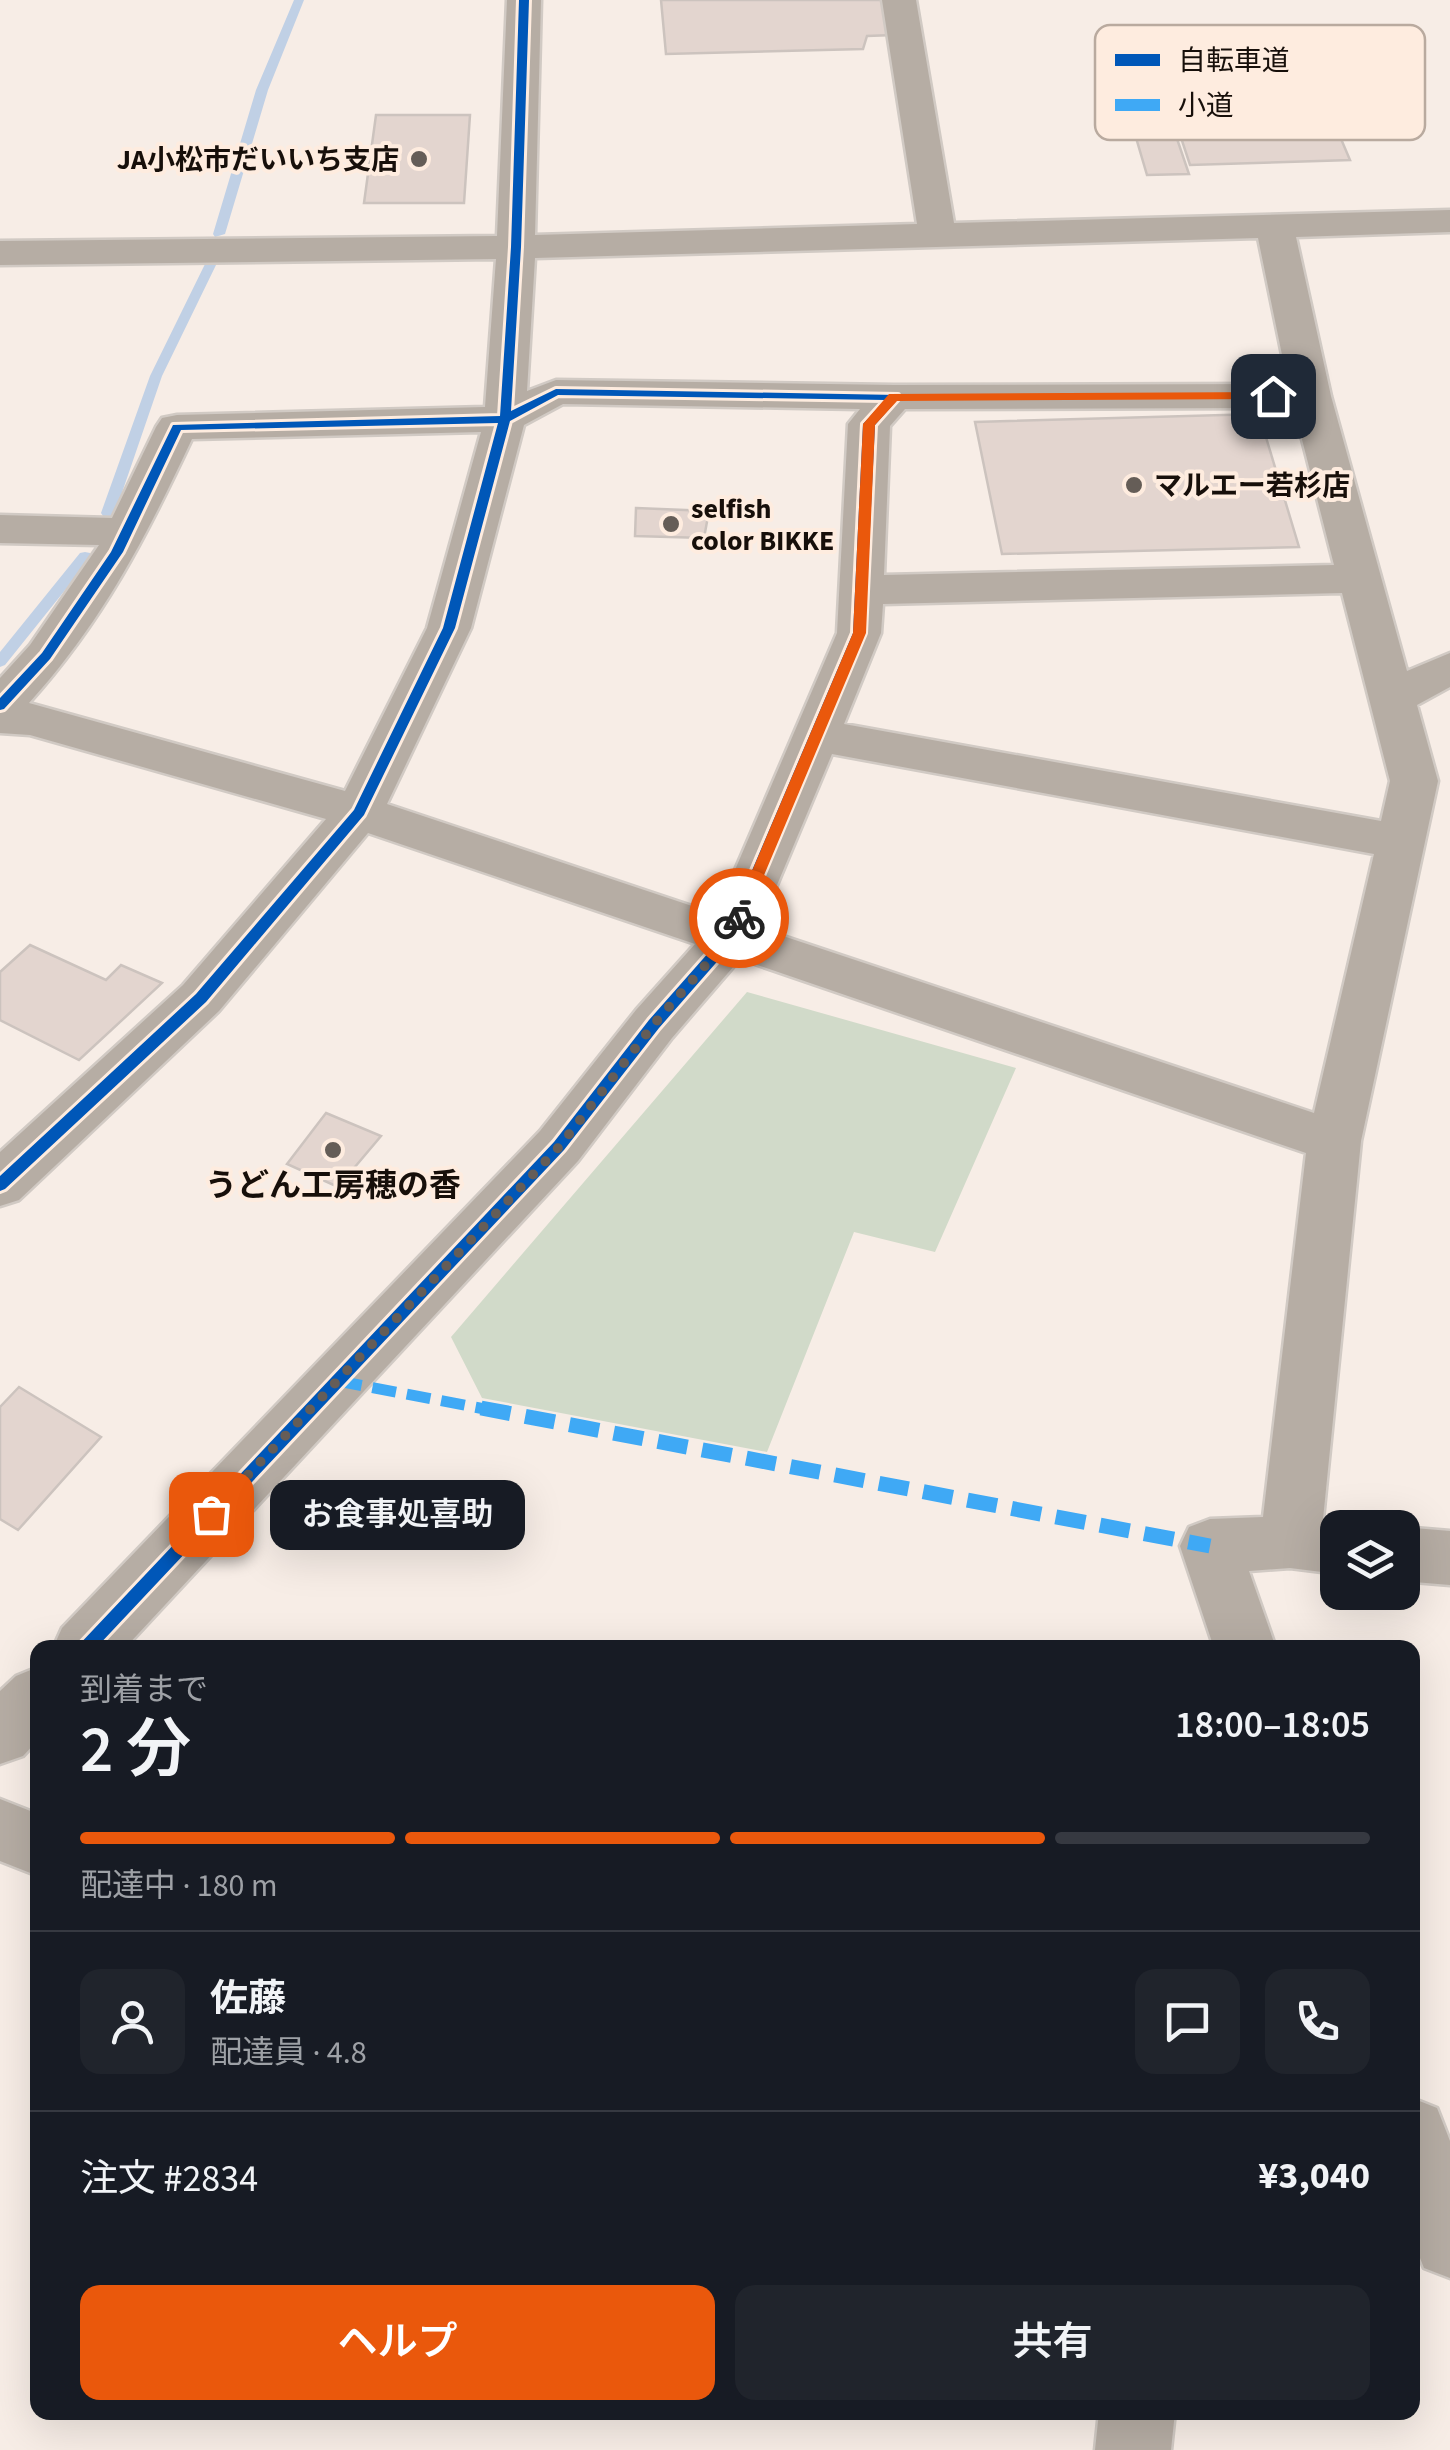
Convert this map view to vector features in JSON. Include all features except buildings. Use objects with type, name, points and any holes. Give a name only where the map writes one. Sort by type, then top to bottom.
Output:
[{"type":"street","points":[[0,1185],[201,998],[360,812],[449,628],[505,420],[516,247],[524,0]]},
{"type":"street","points":[[900,0],[938,233]]},
{"type":"street","points":[[0,253],[516,247],[1450,220]]},
{"type":"street","points":[[1243,1640],[1210,1546],[1314,1545],[1334,1141],[1403,842],[1432,788],[1392,699],[1311,396],[1274,225]]},
{"type":"street","points":[[0,706],[46,656],[128,532],[177,426],[505,420],[556,392],[894,397],[1311,396]]},
{"type":"street","points":[[92,1640],[560,1146],[654,1024],[731,936],[860,633],[869,424],[894,397]]},
{"type":"street","points":[[0,529],[128,532]]},
{"type":"street","points":[[862,590],[1360,578]]},
{"type":"street","points":[[1392,699],[1450,668]]},
{"type":"street","points":[[0,717],[30,719],[360,812],[1334,1141]]},
{"type":"street","points":[[818,735],[1403,842]]},
{"type":"street","points":[[1420,1556],[1450,1558]]},
{"type":"street","points":[[0,1735],[30,1704]]},
{"type":"street","points":[[0,1830],[30,1842]]},
{"type":"street","points":[[1420,2156],[1450,2242]]},
{"type":"street","points":[[1133,2450],[1136,2420]]},
{"type":"green space","points":[[747,992],[1016,1068],[935,1252],[854,1232],[767,1452],[482,1398],[451,1337]]},
{"type":"waterway","points":[[219,234],[262,90],[299,0]]},
{"type":"waterway","points":[[108,513],[156,376],[210,265]]},
{"type":"waterway","points":[[0,662],[85,556]]},
{"type":"marked path","points":[[338,1381],[1210,1546]]},
{"type":"cycle path","points":[[0,1185],[201,998],[359,812],[449,628],[505,419],[516,247],[524,0]]},
{"type":"cycle path","points":[[0,706],[46,656],[117,552],[177,427],[505,419],[556,392],[894,397],[869,424],[859,633],[731,936],[654,1024],[559,1146],[92,1640]]},
{"type":"way so far","points":[[211,1514],[560,1146],[654,1024],[731,936],[739,918]]},
{"type":"place","name":"JA小松市だいいち支店","points":[[419,159]]},
{"type":"place","name":"マルエー若杉店","points":[[1134,485]]},
{"type":"place","name":"selfish color BIKKE","points":[[671,524]]},
{"type":"place","name":"うどん工房穂の香","points":[[333,1150]]},
{"type":"place","name":"お食事処喜助","points":[[211,1514]]},
{"type":"route","points":[[739,918],[860,633],[869,424],[894,397],[1273,396]]}]
